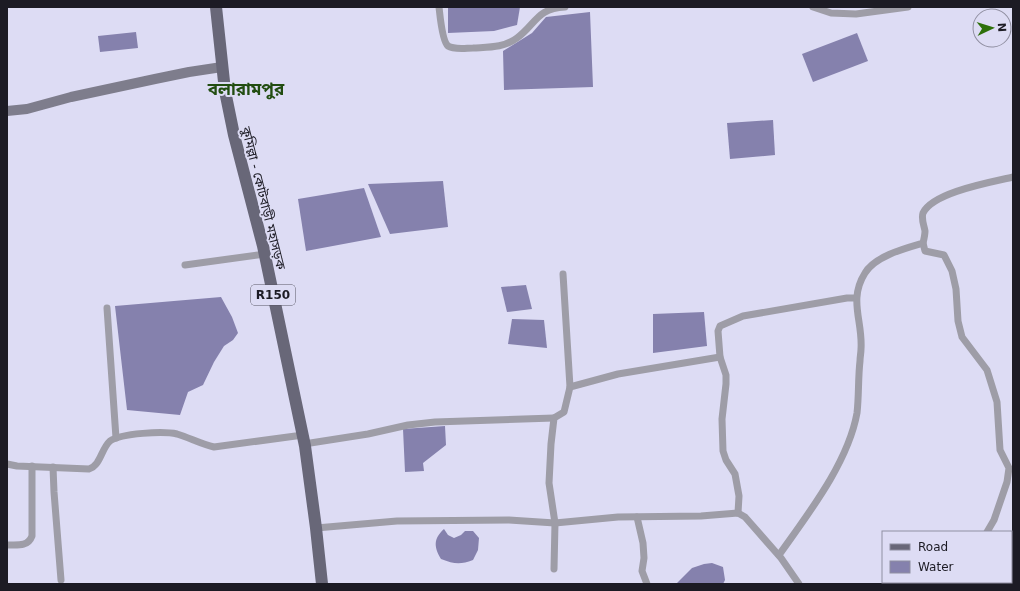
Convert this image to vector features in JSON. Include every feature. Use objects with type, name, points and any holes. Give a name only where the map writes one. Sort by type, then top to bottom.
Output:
[{"type":"main road","name":"কুমিল্লা - কোটবাড়ী মহাসড়ক","points":[[216,7],[225,91],[234,135],[265,254],[303,439],[316,528],[322,584]]},
{"type":"street","points":[[439,7],[444,40],[448,46],[456,48],[494,47],[506,44],[517,38],[547,10],[565,7]]},
{"type":"street","points":[[813,7],[831,13],[856,14],[908,7]]},
{"type":"street","points":[[7,111],[27,109],[71,97],[189,72],[222,68]]},
{"type":"street","points":[[988,531],[994,520],[1007,482],[1008,468],[1000,450],[997,402],[987,370],[962,337],[958,321],[956,289],[952,271],[944,255],[925,251],[923,243],[925,232],[922,214],[926,208],[937,199],[979,184],[1013,177]]},
{"type":"street","points":[[779,555],[818,499],[846,449],[856,414],[859,389],[861,349],[860,324],[856,313],[856,298],[860,282],[865,271],[889,254],[923,243]]},
{"type":"street","points":[[185,265],[265,254]]},
{"type":"street","points":[[7,464],[17,466],[93,468],[97,464],[103,448],[116,438],[136,434],[175,434],[204,445],[214,447],[368,434],[408,425],[435,422],[554,418],[564,412],[570,387],[563,274]]},
{"type":"street","points":[[738,513],[739,496],[735,474],[726,460],[723,451],[722,419],[726,375],[720,357],[718,331],[720,326],[743,316],[847,298],[856,298]]},
{"type":"street","points":[[107,308],[116,438]]},
{"type":"street","points":[[570,387],[618,374],[720,357]]},
{"type":"street","points":[[554,418],[549,483],[555,523],[554,569]]},
{"type":"street","points":[[7,545],[25,544],[30,541],[32,536],[32,466]]},
{"type":"street","points":[[53,467],[61,580]]},
{"type":"street","points":[[316,528],[397,520],[509,520],[555,523],[618,517],[701,516],[738,513],[745,517],[779,555],[799,584]]},
{"type":"street","points":[[637,516],[643,544],[644,558],[642,571],[647,584]]},
{"type":"water","points":[[448,7],[520,7],[517,25],[494,31],[448,33]]},
{"type":"water","points":[[590,12],[593,87],[504,90],[503,51],[532,33],[546,17]]},
{"type":"water","points":[[136,32],[138,48],[100,52],[98,36]]},
{"type":"water","points":[[857,33],[868,61],[813,82],[802,54]]},
{"type":"water","points":[[773,120],[775,155],[730,159],[727,123]]},
{"type":"water","points":[[443,181],[448,227],[390,234],[368,184]]},
{"type":"water","points":[[364,188],[381,237],[306,251],[298,199]]},
{"type":"water","points":[[526,285],[532,309],[507,312],[501,287]]},
{"type":"water","points":[[221,297],[232,317],[238,333],[233,340],[224,346],[214,362],[203,385],[188,392],[180,415],[127,410],[115,306]]},
{"type":"water","points":[[704,312],[707,346],[653,353],[653,314]]},
{"type":"water","points":[[512,319],[544,320],[547,348],[508,344]]},
{"type":"water","points":[[445,426],[446,445],[423,463],[424,471],[405,472],[403,429]]},
{"type":"water","points":[[444,529],[448,535],[454,538],[461,535],[465,531],[473,531],[479,538],[478,550],[473,560],[464,563],[457,563],[441,559],[437,551],[436,540]]},
{"type":"water","points":[[712,563],[723,567],[725,580],[723,584],[676,584],[692,568]]},
{"type":"district","name":"বলারামপুর","points":[[246,89]]}]
